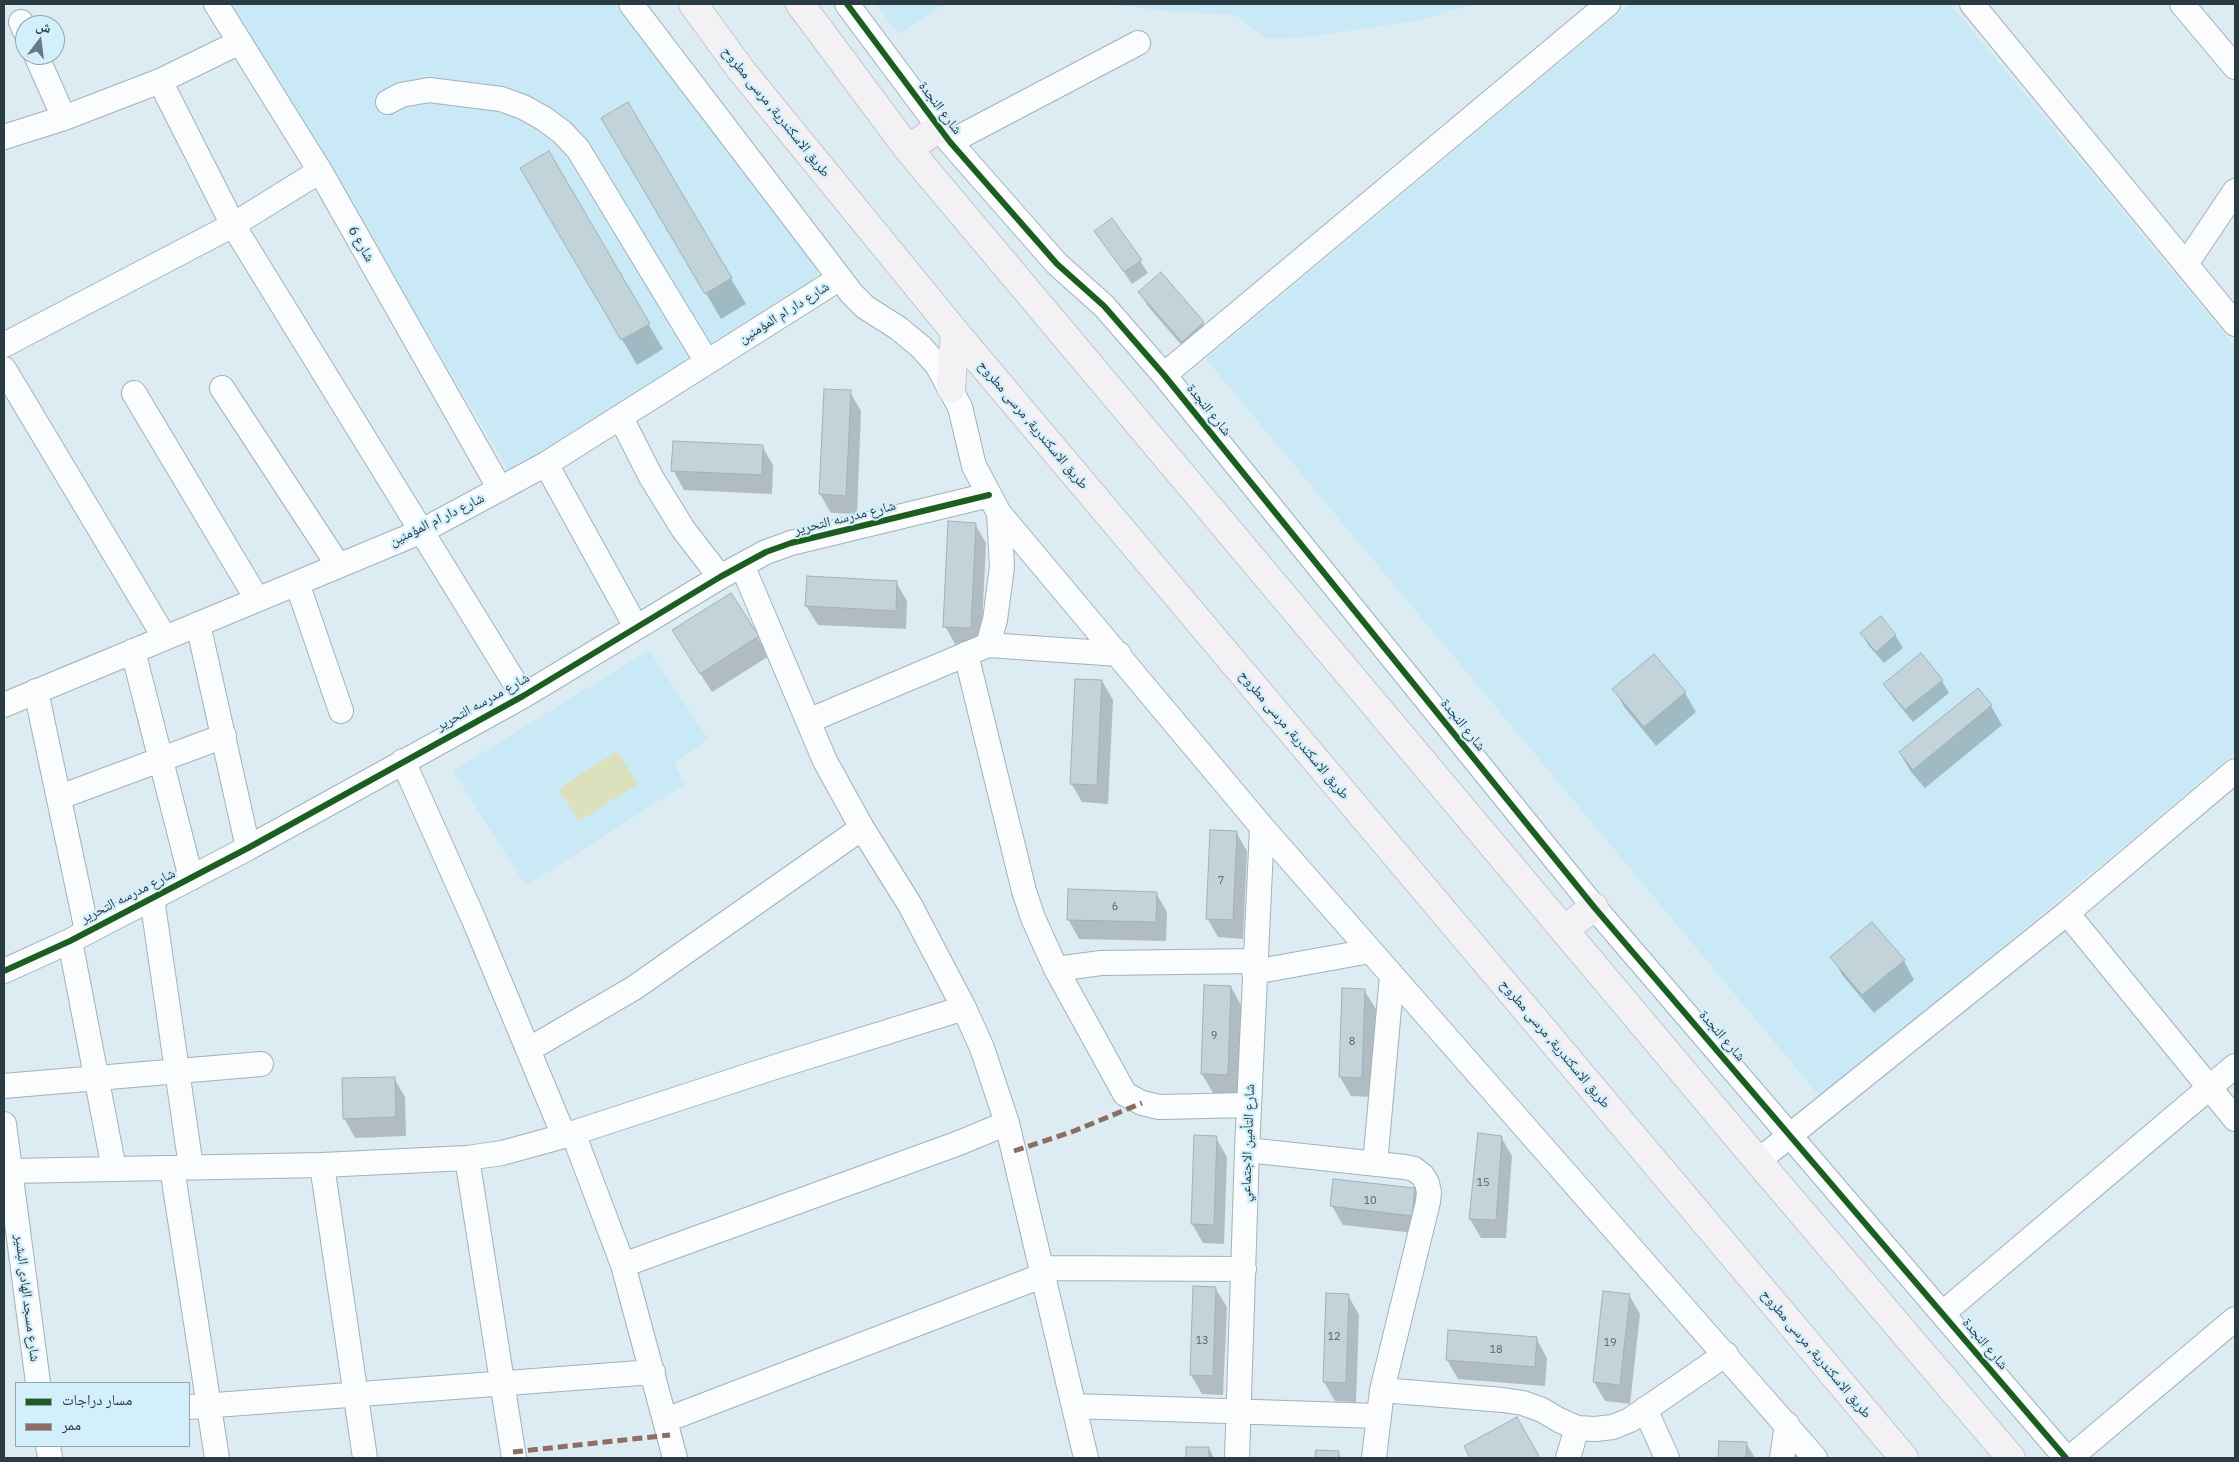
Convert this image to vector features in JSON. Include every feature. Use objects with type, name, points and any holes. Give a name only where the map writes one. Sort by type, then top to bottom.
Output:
[{"type":"main road","name":"طريق الاسكندرية, مرسى مطروح","points":[[693,4],[741,70],[955,332],[1904,1458]]},
{"type":"main road","points":[[800,4],[908,149],[1758,1161],[2011,1458]]},
{"type":"main road","points":[[908,149],[944,135]]},
{"type":"main road","points":[[951,388],[955,332]]},
{"type":"main road","points":[[1565,929],[1594,906]]},
{"type":"street","name":"شارع 6","points":[[216,4],[320,171],[500,489]]},
{"type":"street","points":[[631,4],[840,278],[865,306],[898,328],[921,347],[937,365],[960,407],[974,466],[994,504],[1262,827],[1726,1354],[1815,1458]]},
{"type":"street","name":"شارع النجدة","points":[[847,4],[944,135],[1057,264],[1104,306],[1164,375],[1594,906],[2066,1458]]},
{"type":"street","points":[[1164,375],[1608,4]]},
{"type":"street","points":[[1972,4],[2235,324]]},
{"type":"street","points":[[2182,4],[2235,67]]},
{"type":"street","points":[[4,138],[64,118],[160,80],[240,42]]},
{"type":"street","points":[[944,135],[1138,43]]},
{"type":"street","points":[[40,65],[64,118]]},
{"type":"street","points":[[160,80],[233,225],[420,532],[523,696]]},
{"type":"street","points":[[388,102],[401,95],[429,90],[501,100],[523,107],[544,118],[562,132],[578,149],[707,362]]},
{"type":"street","points":[[4,345],[233,225],[320,171]]},
{"type":"street","points":[[2186,264],[2235,191]]},
{"type":"street","name":"شارع دار ام المؤمنين","points":[[4,705],[420,532],[546,464],[840,278]]},
{"type":"street","points":[[4,369],[165,638]]},
{"type":"street","points":[[222,388],[338,566]]},
{"type":"street","points":[[134,393],[257,599]]},
{"type":"street","points":[[621,418],[651,477],[683,530],[720,577]]},
{"type":"street","points":[[546,464],[636,627]]},
{"type":"street","points":[[988,645],[995,620],[1002,567],[994,504]]},
{"type":"street","name":"شارع مدرسه التحرير","points":[[4,971],[79,936],[248,848],[523,696],[720,577],[766,552],[791,544],[994,504]]},
{"type":"street","points":[[742,565],[825,761],[862,828],[910,906],[964,1008],[985,1056],[1007,1123],[1086,1458]]},
{"type":"street","points":[[297,583],[340,711]]},
{"type":"street","points":[[198,624],[248,848]]},
{"type":"street","points":[[808,722],[988,645],[1119,654]]},
{"type":"street","points":[[133,651],[159,760],[191,878]]},
{"type":"street","points":[[966,654],[1024,892],[1043,944],[1125,1094],[1142,1103],[1159,1107],[1249,1105]]},
{"type":"street","points":[[36,692],[60,798],[97,1078],[114,1170]]},
{"type":"street","points":[[60,798],[224,736]]},
{"type":"street","points":[[403,761],[474,920],[528,1050],[569,1134],[624,1264],[675,1458]]},
{"type":"street","points":[[1758,1161],[2067,913],[2235,771]]},
{"type":"street","name":"شارع التأمين الاجتماعي","points":[[1237,1458],[1247,1150],[1262,827]]},
{"type":"street","points":[[528,1050],[634,988],[862,828]]},
{"type":"street","points":[[152,898],[177,1071],[181,1168],[199,1406],[217,1458]]},
{"type":"street","points":[[2067,913],[2235,1119]]},
{"type":"street","points":[[1056,969],[1101,962],[1255,966],[1370,950]]},
{"type":"street","points":[[1375,1164],[1392,975]]},
{"type":"street","points":[[10,1171],[322,1165],[467,1158],[502,1153],[569,1134],[964,1008]]},
{"type":"street","points":[[4,1086],[261,1064]]},
{"type":"street","points":[[1943,1314],[2235,1066]]},
{"type":"street","points":[[624,1264],[944,1149],[1007,1123]]},
{"type":"street","name":"شارع مسجد الهادى البشير","points":[[4,1124],[38,1382]]},
{"type":"street","points":[[1247,1150],[1414,1169],[1422,1175],[1427,1183],[1429,1192],[1382,1390],[1374,1458]]},
{"type":"street","points":[[467,1158],[514,1458]]},
{"type":"street","points":[[322,1165],[365,1458]]},
{"type":"street","points":[[666,1420],[1043,1272],[1244,1269]]},
{"type":"street","points":[[2070,1458],[2235,1318]]},
{"type":"street","points":[[1382,1390],[1523,1403],[1578,1428],[1596,1429],[1613,1427],[1630,1420],[1726,1354]]},
{"type":"street","points":[[199,1406],[652,1372]]},
{"type":"street","points":[[1074,1406],[1378,1416]]},
{"type":"street","points":[[1646,1410],[1667,1458]]},
{"type":"street","points":[[1782,1458],[1787,1424]]},
{"type":"street","points":[[1568,1458],[1578,1428]]},
{"type":"shaded area","points":[[231,4],[614,4],[810,257],[820,277],[511,474]]},
{"type":"shaded area","points":[[876,4],[946,4],[898,34]]},
{"type":"shaded area","points":[[1109,4],[1474,4],[1421,20],[1309,37],[1268,39],[1235,15],[1164,11]]},
{"type":"shaded area","points":[[1630,4],[1950,4],[2235,347],[2235,753],[1821,1098],[1206,359]]},
{"type":"shaded area","points":[[649,650],[708,739],[674,763],[685,784],[526,886],[453,771]]},
{"type":"green space","points":[[617,751],[638,784],[579,821],[558,789]]},
{"type":"building","points":[[628,102],[732,278],[705,294],[601,118]]},
{"type":"building","points":[[549,151],[650,324],[621,340],[520,168]]},
{"type":"building","points":[[1112,218],[1142,260],[1124,272],[1094,231]]},
{"type":"building","points":[[1161,272],[1204,322],[1182,342],[1138,292]]},
{"type":"building","points":[[824,389],[851,390],[846,496],[819,494]]},
{"type":"building","points":[[673,441],[763,445],[762,475],[671,471]]},
{"type":"building","points":[[948,521],[976,523],[971,628],[943,627]]},
{"type":"building","points":[[807,576],[897,581],[896,611],[805,606]]},
{"type":"building","points":[[731,593],[759,636],[700,674],[672,630]]},
{"type":"building","points":[[1881,616],[1896,635],[1876,652],[1860,633]]},
{"type":"building","points":[[1921,653],[1943,680],[1905,710],[1883,684]]},
{"type":"building","points":[[1654,654],[1686,692],[1644,727],[1612,689]]},
{"type":"building","points":[[1075,679],[1102,680],[1097,785],[1070,784]]},
{"type":"building","points":[[1978,688],[1992,705],[1913,770],[1899,752]]},
{"type":"building","points":[[1210,830],[1237,831],[1233,920],[1206,919]]},
{"type":"building","points":[[1068,889],[1157,892],[1156,922],[1067,920]]},
{"type":"building","points":[[1872,922],[1905,960],[1862,995],[1830,957]]},
{"type":"building","points":[[1204,985],[1231,986],[1228,1075],[1201,1074]]},
{"type":"building","points":[[1342,988],[1365,989],[1362,1078],[1339,1077]]},
{"type":"building","points":[[395,1077],[396,1117],[343,1119],[342,1078]]},
{"type":"building","points":[[1478,1133],[1502,1136],[1496,1220],[1469,1219]]},
{"type":"building","points":[[1194,1135],[1217,1136],[1214,1225],[1191,1224]]},
{"type":"building","points":[[1333,1179],[1415,1188],[1412,1216],[1330,1206]]},
{"type":"building","points":[[1193,1286],[1216,1287],[1213,1376],[1190,1375]]},
{"type":"building","points":[[1603,1291],[1630,1294],[1620,1385],[1593,1382]]},
{"type":"building","points":[[1326,1293],[1349,1294],[1346,1383],[1323,1382]]},
{"type":"building","points":[[1448,1330],[1537,1337],[1535,1367],[1446,1360]]},
{"type":"building","points":[[1517,1417],[1540,1458],[1470,1458],[1464,1446]]},
{"type":"building","points":[[1719,1441],[1747,1442],[1746,1458],[1718,1458]]},
{"type":"building","points":[[1186,1447],[1209,1447],[1209,1458],[1186,1458]]},
{"type":"building","points":[[1316,1450],[1339,1451],[1338,1458],[1315,1458]]},
{"type":"marked path","points":[[1014,1151],[1074,1131],[1142,1103]]},
{"type":"marked path","points":[[513,1452],[670,1435]]},
{"type":"cycle path","points":[[847,4],[950,142],[1057,264],[1104,306],[1164,375],[1594,907],[2066,1458]]},
{"type":"cycle path","points":[[4,971],[70,941],[248,848],[523,696],[720,577],[766,552],[791,543],[989,495]]}]
